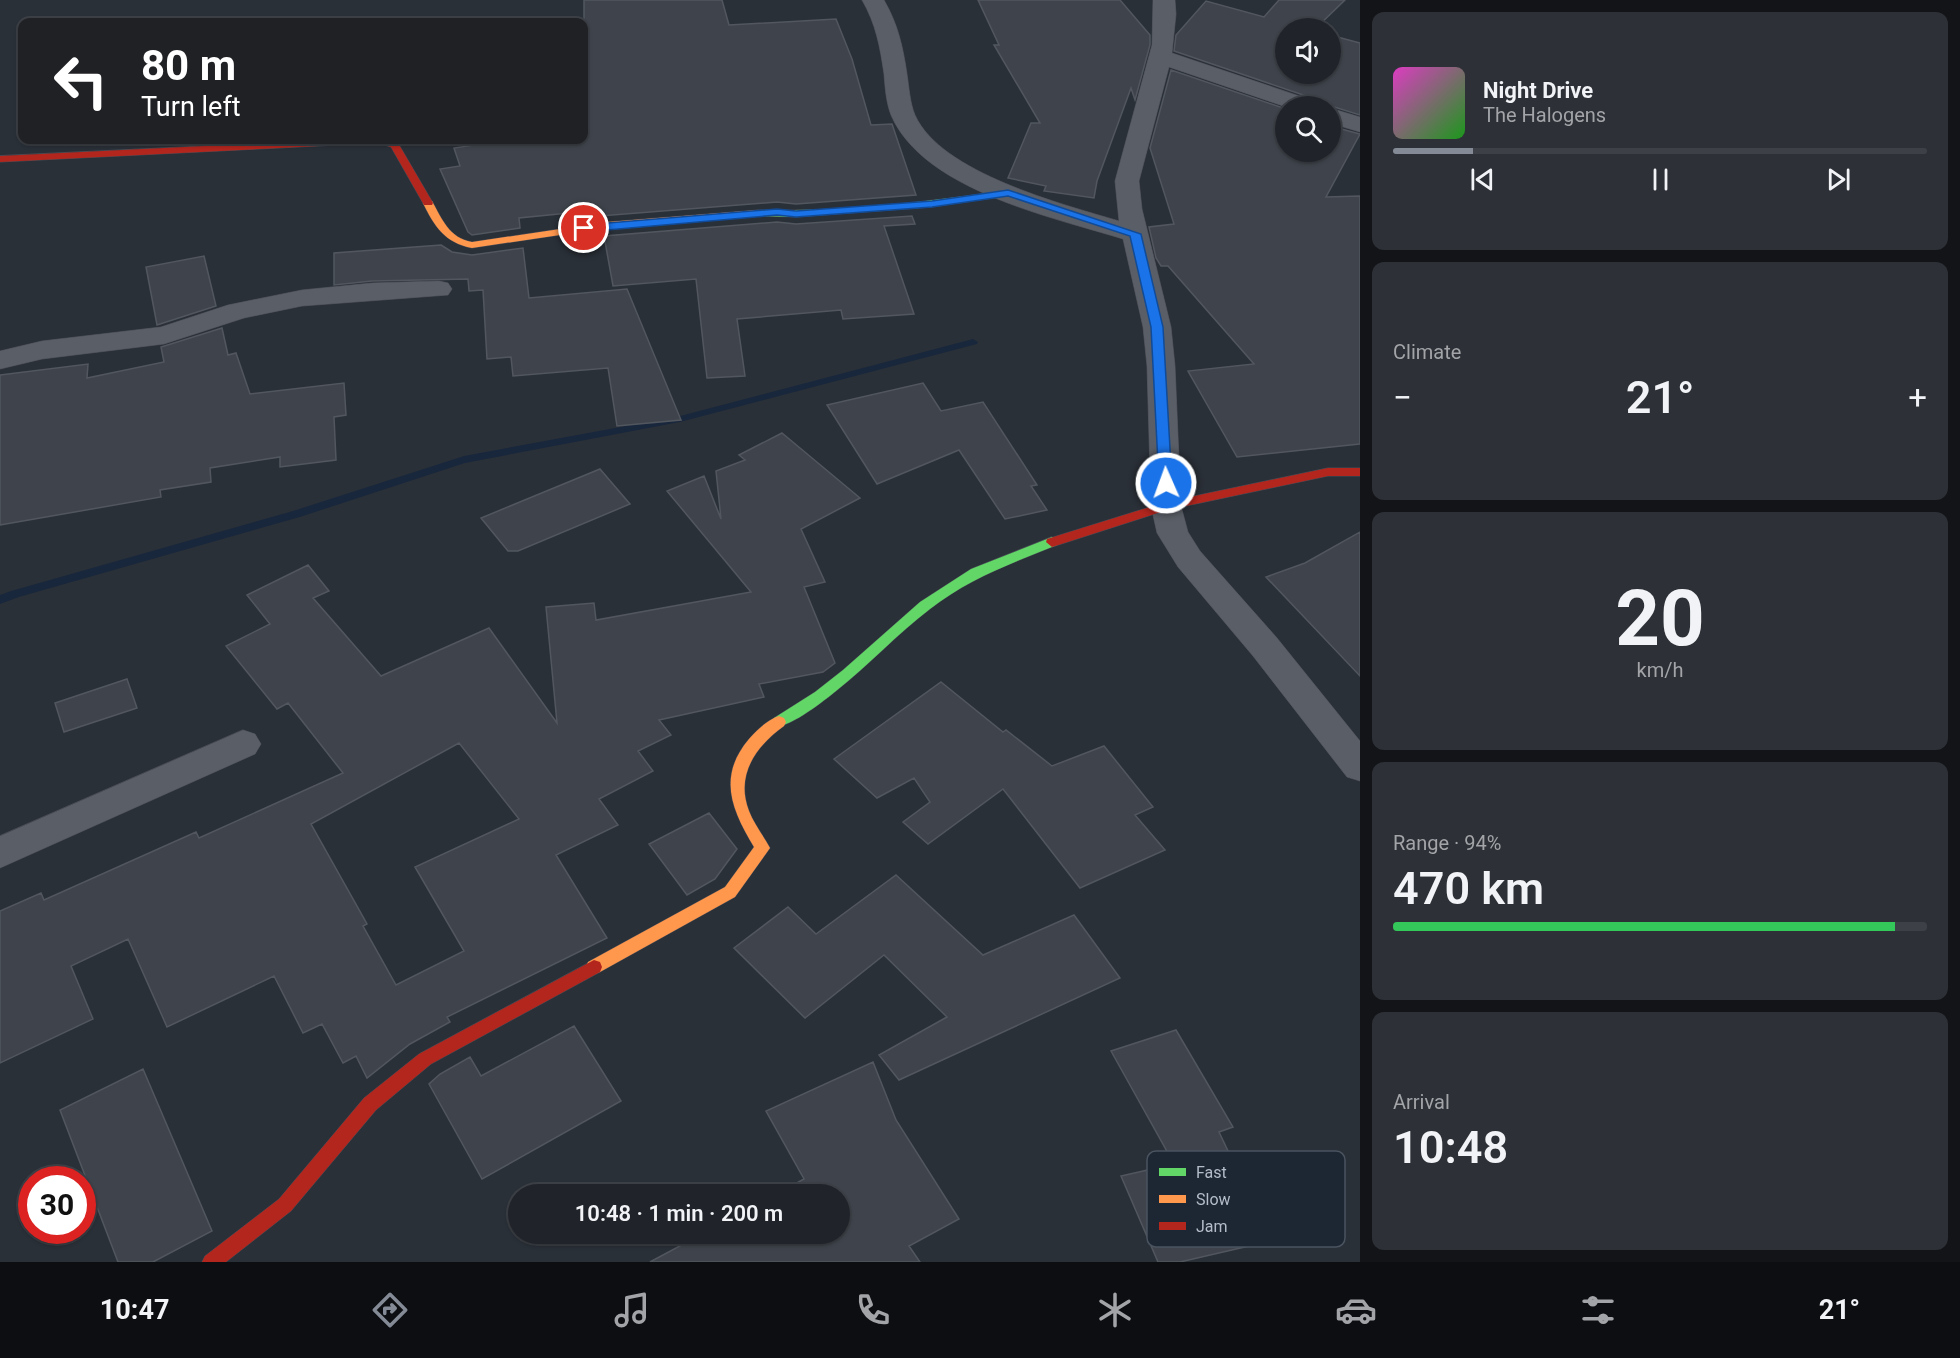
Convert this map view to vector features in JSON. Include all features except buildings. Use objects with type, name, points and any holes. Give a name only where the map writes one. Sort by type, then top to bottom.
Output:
[{"type":"street","points":[[873,0],[882,12],[891,40],[903,114],[913,135],[944,162],[1008,193],[1135,234]]},
{"type":"street","points":[[1164,0],[1166,14],[1160,56],[1127,181],[1129,208],[1157,327],[1161,366],[1166,506],[1173,533],[1189,559],[1265,647],[1360,767]]},
{"type":"street","points":[[1160,56],[1277,96]]},
{"type":"street","points":[[1341,119],[1360,125]]},
{"type":"street","points":[[0,159],[299,144]]},
{"type":"street","points":[[392,144],[395,145],[443,231],[461,243],[472,245],[607,225],[777,212],[796,214],[932,204],[1008,193]]},
{"type":"street","points":[[0,360],[42,350],[164,335],[238,311],[302,298],[372,291],[439,289]]},
{"type":"street","points":[[211,1262],[285,1205],[370,1104],[425,1059],[730,892],[762,848],[740,806],[737,778],[746,751],[766,730],[820,696],[848,674],[925,605],[976,572],[1052,542],[1166,506],[1328,472],[1360,472]]},
{"type":"street","points":[[0,853],[243,744]]},
{"type":"waterway","points":[[0,600],[296,514],[464,460],[680,419],[973,342]]},
{"type":"traffic: fast","points":[[758,213],[796,214],[932,204],[1009,193]]},
{"type":"traffic: fast","points":[[779,722],[820,696],[848,674],[925,605],[976,572],[1052,542]]},
{"type":"traffic: slow","points":[[428,203],[444,231],[456,240],[472,245],[607,225],[758,213]]},
{"type":"traffic: slow","points":[[594,967],[730,892],[762,848],[740,806],[738,793],[740,768],[751,747],[779,722]]},
{"type":"traffic: jam","points":[[0,159],[299,144]]},
{"type":"traffic: jam","points":[[392,144],[395,145],[428,203]]},
{"type":"traffic: jam","points":[[1052,542],[1166,506],[1328,472],[1360,472]]},
{"type":"traffic: jam","points":[[211,1262],[285,1205],[370,1104],[425,1059],[594,967]]},
{"type":"route","points":[[584,228],[777,212],[796,214],[932,204],[1008,193],[1135,234],[1157,327],[1166,483]]}]
